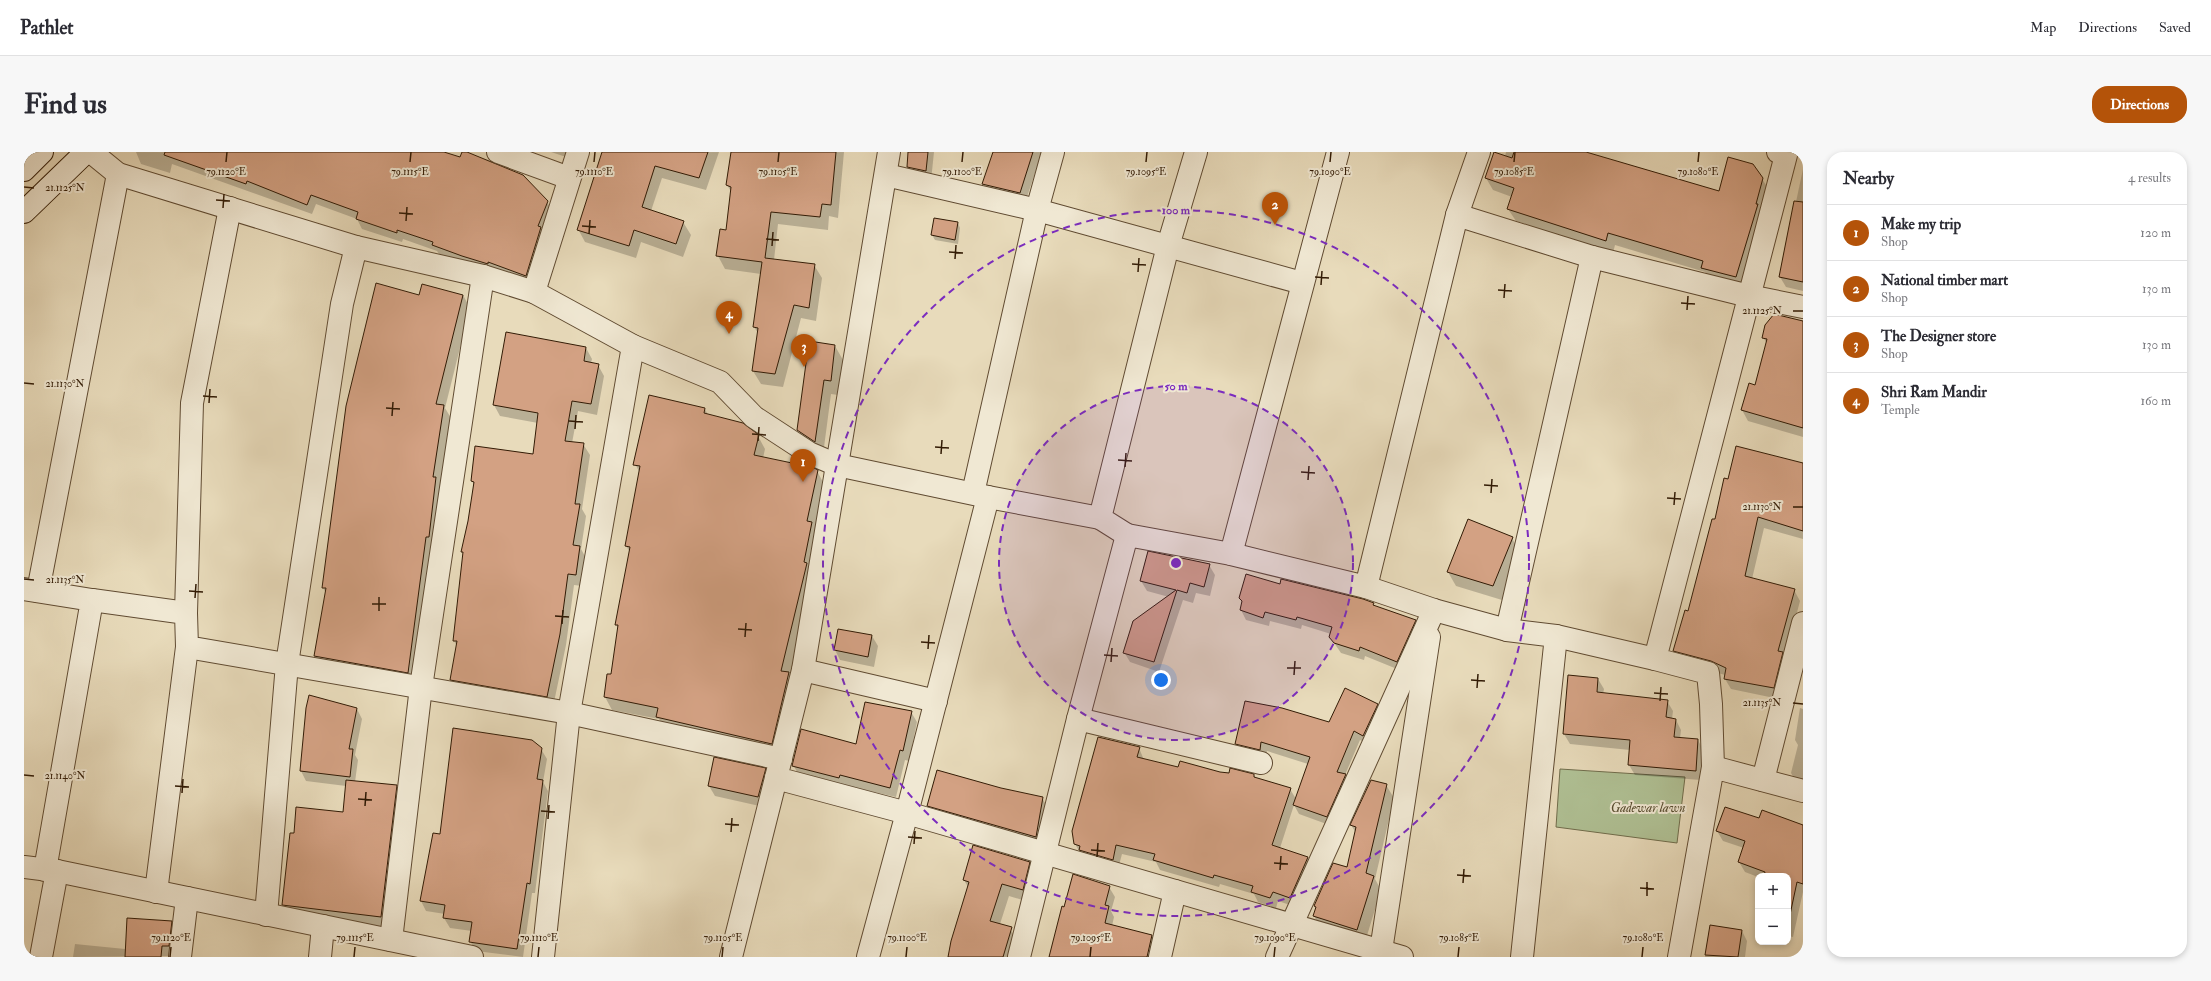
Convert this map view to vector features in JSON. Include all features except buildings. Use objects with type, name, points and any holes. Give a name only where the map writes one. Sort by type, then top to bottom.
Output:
[{"type":"street","points":[[24,170],[42,152]]},
{"type":"street","points":[[24,212],[86,152]]},
{"type":"street","points":[[91,152],[118,174],[356,247],[483,276],[534,292],[633,346],[720,382],[754,417],[809,453],[837,465],[1100,518],[1127,535],[1231,554],[1366,587],[1434,610],[1506,630],[1556,636],[1708,673],[1711,704],[1713,767],[1679,957]]},
{"type":"street","points":[[498,152],[569,178]]},
{"type":"street","points":[[534,292],[578,152]]},
{"type":"street","points":[[731,957],[803,670],[889,152]]},
{"type":"street","points":[[868,957],[936,701],[980,495],[1037,210],[1053,152]]},
{"type":"street","points":[[1100,518],[1168,246],[1196,152]]},
{"type":"street","points":[[1231,554],[1338,152]]},
{"type":"street","points":[[1366,587],[1457,216],[1479,152]]},
{"type":"street","points":[[1655,660],[1749,296],[1783,153]]},
{"type":"street","points":[[118,174],[31,590],[186,613]]},
{"type":"street","points":[[886,175],[1037,210],[1302,283]]},
{"type":"street","points":[[156,892],[187,647],[186,613],[192,404],[230,208]]},
{"type":"street","points":[[1457,216],[1592,257],[1749,296],[1803,307]]},
{"type":"street","points":[[266,914],[287,664],[342,304],[356,247]]},
{"type":"street","points":[[1506,630],[1592,257]]},
{"type":"street","points":[[391,940],[421,687],[483,276]]},
{"type":"street","points":[[542,957],[569,713],[633,346]]},
{"type":"street","points":[[1020,957],[1078,719],[1127,535]]},
{"type":"street","points":[[41,957],[51,870],[92,600]]},
{"type":"street","points":[[1277,957],[1434,610]]},
{"type":"street","points":[[1380,954],[1434,610]]},
{"type":"street","points":[[1764,780],[1803,623]]},
{"type":"street","points":[[1522,957],[1556,636]]},
{"type":"street","points":[[187,647],[569,713],[779,769],[907,813],[1291,925],[1380,954],[1402,957]]},
{"type":"street","points":[[803,670],[936,701]]},
{"type":"street","points":[[1078,719],[1261,763]]},
{"type":"street","points":[[1713,767],[1803,791]]},
{"type":"street","points":[[24,867],[51,870],[472,957]]},
{"type":"street","points":[[1160,957],[1175,891]]},
{"type":"street","points":[[180,957],[187,898]]},
{"type":"street","points":[[320,957],[323,926]]},
{"type":"green space","name":"Gadewar lawn","points":[[1560,769],[1685,777],[1677,843],[1556,827]]},
{"type":"place","name":"National timber mart","points":[[1275,225]]},
{"type":"place","name":"Shri Ram Mandir","points":[[729,334]]},
{"type":"place","name":"The Designer store","points":[[804,367]]},
{"type":"place","name":"Make my trip","points":[[803,482]]}]
